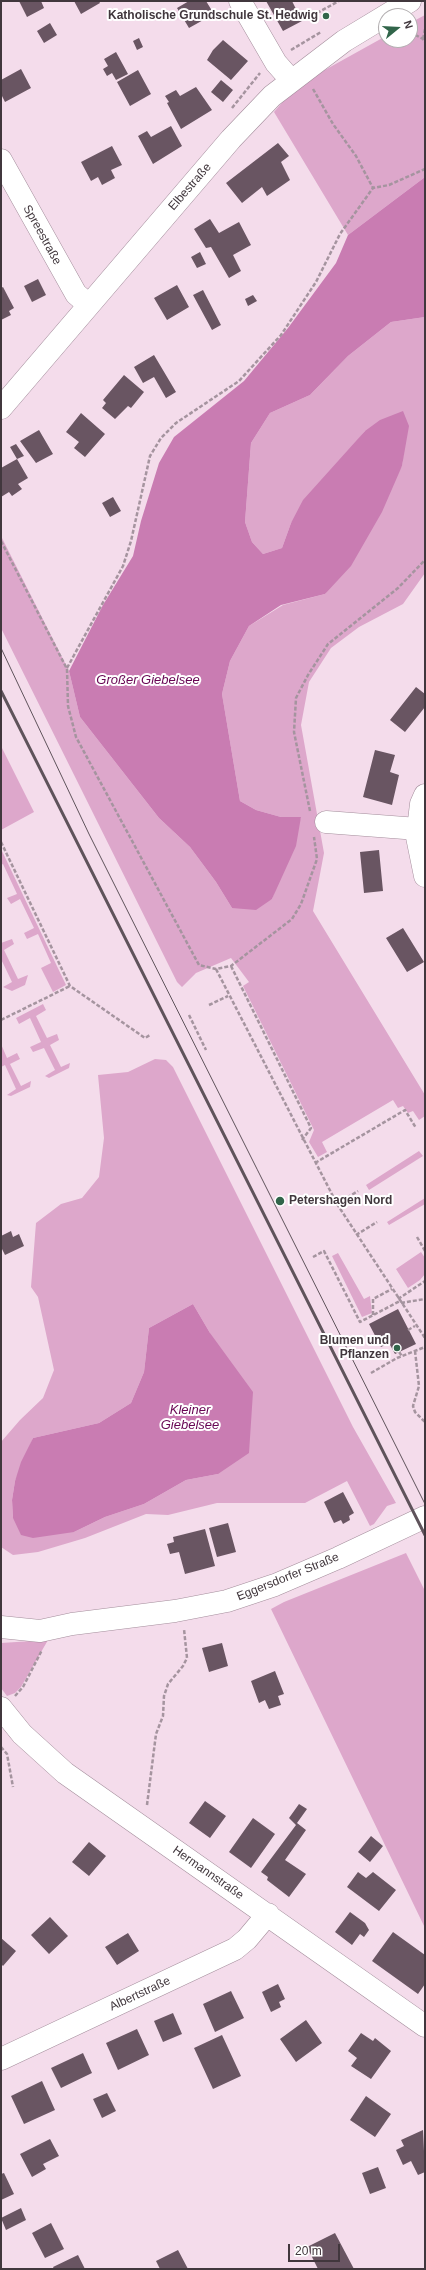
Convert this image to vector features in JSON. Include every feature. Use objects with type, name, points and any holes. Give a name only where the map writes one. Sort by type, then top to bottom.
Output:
[{"type":"street","points":[[240,1],[276,63],[297,75]]},
{"type":"street","name":"Elbestraße","points":[[1,408],[231,139],[272,96],[297,75],[344,40],[410,1]]},
{"type":"street","name":"Spreestraße","points":[[1,160],[76,294],[89,305]]},
{"type":"street","points":[[425,795],[421,804],[417,837],[425,876]]},
{"type":"street","points":[[317,824],[418,829]]},
{"type":"street","name":"Eggersdorfer Straße","points":[[1,1626],[40,1631],[72,1624],[174,1612],[232,1599],[275,1585],[330,1562],[425,1517]]},
{"type":"street","name":"Eggersdorfer Straße","points":[[1,1612],[31,1620],[72,1624]]},
{"type":"street","name":"Hermannstraße","points":[[1,1709],[22,1734],[65,1773],[268,1914],[425,2026]]},
{"type":"street","name":"Albertstraße","points":[[1,2059],[235,1949],[247,1939],[268,1914]]},
{"type":"path","points":[[317,13],[339,1]]},
{"type":"path","points":[[424,40],[425,30]]},
{"type":"path","points":[[297,75],[356,156],[373,188]]},
{"type":"path","points":[[67,669],[123,566],[131,541],[150,456],[161,438],[176,423],[239,381],[281,335],[316,282],[340,234],[373,188],[389,185],[425,169]]},
{"type":"path","points":[[1,540],[67,669],[68,706],[76,737],[198,965],[216,969],[231,966],[292,919],[301,904],[317,860],[317,824],[294,732],[296,698],[308,675],[328,644],[398,588],[425,560]]},
{"type":"path","points":[[1,842],[70,986],[145,1038],[150,1035]]},
{"type":"path","points":[[231,966],[311,1128],[302,1140]]},
{"type":"path","points":[[216,969],[228,996],[302,1140],[337,1204],[425,1338]]},
{"type":"path","points":[[1,1020],[70,986]]},
{"type":"path","points":[[209,1005],[228,996]]},
{"type":"path","points":[[189,1015],[206,1050]]},
{"type":"path","points":[[315,1163],[405,1110],[416,1128]]},
{"type":"path","points":[[337,1204],[358,1191]]},
{"type":"path","points":[[356,1235],[377,1222]]},
{"type":"path","points":[[417,1237],[425,1252]]},
{"type":"path","points":[[313,1258],[324,1252],[360,1322],[400,1301],[425,1281]]},
{"type":"path","points":[[373,1315],[373,1299],[392,1289]]},
{"type":"path","points":[[400,1301],[425,1299]]},
{"type":"path","points":[[408,1330],[416,1326]]},
{"type":"path","points":[[371,1373],[402,1356],[425,1347]]},
{"type":"path","points":[[415,1351],[419,1386],[413,1406],[415,1412],[425,1422]]},
{"type":"path","points":[[399,1352],[402,1356]]},
{"type":"path","points":[[147,1805],[156,1734],[163,1716],[164,1696],[168,1684],[184,1666],[187,1658],[184,1626]]},
{"type":"path","points":[[1,1709],[23,1687],[45,1645]]},
{"type":"path","points":[[1,1747],[7,1754],[13,1786]]},
{"type":"shaded area","points":[[425,15],[425,177],[348,235],[274,112],[296,86],[378,40],[378,48],[418,48],[418,19]]},
{"type":"shaded area","points":[[425,317],[425,573],[403,604],[359,627],[331,648],[309,682],[301,725],[324,853],[313,911],[425,1095],[425,1116],[419,1120],[413,1111],[408,1113],[403,1106],[398,1108],[393,1100],[322,1142],[327,1152],[318,1157],[309,1142],[314,1130],[243,986],[249,982],[231,958],[196,973],[182,987],[177,982],[1,628],[1,536],[69,671],[80,717],[159,818],[190,847],[216,882],[232,908],[272,899],[301,817],[281,817],[256,810],[240,801],[222,694],[230,661],[249,626],[283,605],[325,594],[402,466],[404,448],[365,431],[291,523],[282,548],[263,554],[252,542],[245,522],[251,443],[270,413],[310,395],[348,356],[391,322]]},
{"type":"shaded area","points":[[1,746],[34,812],[1,830]]},
{"type":"shaded area","points":[[1,849],[66,985],[53,992],[41,968],[51,963],[38,934],[27,939],[24,933],[34,928],[20,899],[11,904],[7,898],[17,894],[3,864],[1,865]]},
{"type":"shaded area","points":[[12,939],[14,944],[4,950],[18,979],[28,975],[25,985],[12,991],[3,987],[12,982],[1,959],[1,943]]},
{"type":"shaded area","points":[[43,1004],[46,1010],[36,1016],[47,1038],[57,1034],[59,1040],[50,1045],[61,1067],[70,1063],[69,1068],[49,1078],[45,1076],[55,1070],[44,1048],[33,1052],[30,1047],[41,1042],[30,1018],[19,1024],[16,1018]]},
{"type":"shaded area","points":[[1,1044],[7,1058],[17,1053],[20,1059],[10,1064],[21,1086],[31,1081],[30,1087],[11,1096],[7,1095],[16,1089],[5,1065],[1,1067]]},
{"type":"shaded area","points":[[155,1059],[166,1060],[173,1067],[353,1427],[396,1503],[387,1506],[374,1524],[370,1526],[347,1481],[305,1503],[217,1503],[168,1515],[146,1514],[85,1538],[38,1552],[13,1555],[1,1547],[1,1442],[20,1420],[43,1398],[54,1370],[38,1297],[31,1287],[36,1223],[61,1204],[82,1198],[99,1177],[104,1138],[98,1075],[128,1072]],"holes":[[[193,1304],[210,1333],[218,1474],[186,1480],[144,1504],[105,1517],[74,1532],[13,1518],[12,1500],[15,1481],[33,1438],[99,1423],[131,1403],[144,1372],[149,1328]]]},
{"type":"shaded area","points":[[419,1151],[423,1156],[369,1190],[366,1185]]},
{"type":"shaded area","points":[[425,1198],[425,1204],[389,1225],[387,1222]]},
{"type":"shaded area","points":[[421,1252],[425,1258],[425,1274],[420,1280],[408,1288],[396,1269]]},
{"type":"shaded area","points":[[338,1253],[364,1299],[370,1296],[372,1313],[362,1317],[332,1256]]},
{"type":"shaded area","points":[[406,1553],[425,1591],[425,1928],[271,1609],[284,1602]]},
{"type":"shaded area","points":[[48,1640],[21,1687],[15,1693],[7,1696],[1,1688],[1,1643]]},
{"type":"water","name":"Großer Giebelsee","points":[[425,177],[425,317],[391,322],[348,356],[310,395],[270,413],[251,443],[245,522],[252,542],[263,554],[282,548],[291,523],[303,500],[365,431],[380,420],[403,411],[409,426],[402,466],[382,512],[351,566],[325,594],[281,605],[249,626],[230,661],[222,694],[240,801],[256,810],[281,817],[301,817],[296,846],[272,899],[256,910],[232,908],[216,882],[190,847],[159,818],[80,717],[69,671],[103,605],[133,556],[141,521],[159,463],[174,437],[244,381],[288,328],[336,263],[348,235]]},
{"type":"water","name":"Kleiner Giebelsee","points":[[193,1304],[210,1333],[253,1392],[249,1453],[218,1474],[186,1480],[144,1504],[105,1517],[74,1532],[33,1538],[21,1535],[13,1518],[12,1500],[15,1481],[21,1462],[33,1438],[99,1423],[131,1403],[144,1372],[149,1328]]},
{"type":"building","points":[[19,1],[41,1],[44,8],[27,17]]},
{"type":"building","points":[[74,1],[99,1],[100,3],[81,14]]},
{"type":"building","points":[[189,1],[206,1],[214,14],[189,28],[177,8]]},
{"type":"building","points":[[266,1],[292,1],[302,21],[283,31]]},
{"type":"building","points":[[50,23],[57,35],[44,43],[37,31]]},
{"type":"building","points":[[139,38],[143,47],[137,50],[133,41]]},
{"type":"building","points":[[223,40],[248,61],[231,80],[207,60],[213,50]]},
{"type":"building","points":[[116,52],[128,74],[116,80],[112,73],[107,76],[103,69],[108,66],[104,59]]},
{"type":"building","points":[[21,69],[31,88],[5,102],[1,94],[1,80]]},
{"type":"building","points":[[138,70],[151,94],[130,106],[117,82]]},
{"type":"building","points":[[221,80],[233,90],[223,102],[211,92]]},
{"type":"building","points":[[196,87],[212,110],[181,129],[167,103],[169,102],[165,96],[176,90],[180,96]]},
{"type":"building","points":[[171,126],[182,146],[153,164],[138,136],[147,131],[151,137]]},
{"type":"building","points":[[278,143],[289,156],[281,162],[290,180],[267,196],[262,187],[242,203],[226,183]]},
{"type":"building","points":[[112,146],[122,165],[111,170],[115,178],[102,185],[98,177],[91,181],[81,162]]},
{"type":"building","points":[[210,219],[219,233],[239,222],[251,245],[233,255],[241,271],[229,278],[211,247],[206,248],[194,229]]},
{"type":"building","points":[[200,252],[206,264],[197,268],[191,257]]},
{"type":"building","points":[[38,279],[46,295],[32,302],[24,286]]},
{"type":"building","points":[[177,285],[189,307],[167,320],[154,298]]},
{"type":"building","points":[[3,287],[14,308],[9,311],[11,315],[1,320],[1,288]]},
{"type":"building","points":[[203,290],[221,325],[212,330],[193,295]]},
{"type":"building","points":[[253,295],[257,301],[248,306],[245,299]]},
{"type":"building","points":[[154,355],[176,392],[166,398],[154,377],[143,383],[134,367]]},
{"type":"building","points":[[124,375],[144,392],[131,408],[128,406],[115,419],[102,408],[106,403],[103,400]]},
{"type":"building","points":[[81,413],[105,434],[85,457],[74,448],[79,442],[66,432]]},
{"type":"building","points":[[39,430],[53,454],[36,463],[20,441]]},
{"type":"building","points":[[16,444],[24,456],[17,459],[10,447]]},
{"type":"building","points":[[17,459],[28,478],[18,484],[22,489],[12,496],[9,492],[1,497],[1,468]]},
{"type":"building","points":[[113,497],[121,511],[110,517],[102,503]]},
{"type":"building","points":[[416,687],[425,694],[425,707],[405,732],[390,720]]},
{"type":"building","points":[[375,750],[395,755],[390,772],[399,775],[392,805],[363,797]]},
{"type":"building","points":[[379,850],[383,891],[364,893],[360,852]]},
{"type":"building","points":[[403,928],[424,962],[407,972],[386,938]]},
{"type":"building","points":[[11,1231],[13,1237],[19,1234],[24,1246],[5,1255],[1,1247],[1,1236]]},
{"type":"building","points":[[398,1309],[416,1344],[395,1354],[389,1343],[381,1347],[369,1324]]},
{"type":"building","points":[[343,1492],[354,1513],[349,1516],[350,1520],[343,1524],[341,1520],[334,1523],[324,1502]]},
{"type":"building","points":[[228,1523],[236,1552],[217,1557],[209,1528]]},
{"type":"building","points":[[205,1529],[215,1566],[185,1574],[179,1552],[170,1554],[167,1544],[174,1542],[173,1537]]},
{"type":"building","points":[[222,1643],[228,1666],[209,1672],[202,1648]]},
{"type":"building","points":[[275,1671],[284,1694],[278,1696],[281,1705],[269,1709],[265,1700],[259,1703],[251,1681]]},
{"type":"building","points":[[205,1801],[226,1816],[210,1838],[189,1823]]},
{"type":"building","points":[[299,1804],[307,1809],[297,1823],[306,1830],[285,1860],[306,1874],[289,1897],[267,1880],[268,1877],[261,1872],[296,1825],[289,1818]]},
{"type":"building","points":[[253,1818],[275,1834],[251,1868],[229,1852]]},
{"type":"building","points":[[371,1836],[383,1846],[370,1862],[358,1852]]},
{"type":"building","points":[[89,1842],[106,1856],[89,1876],[72,1862]]},
{"type":"building","points":[[358,1872],[366,1878],[373,1872],[396,1890],[379,1911],[347,1887]]},
{"type":"building","points":[[350,1912],[365,1923],[369,1930],[364,1937],[360,1934],[352,1945],[335,1932]]},
{"type":"building","points":[[50,1917],[68,1936],[49,1954],[31,1935]]},
{"type":"building","points":[[393,1932],[425,1955],[425,1984],[418,1994],[372,1961]]},
{"type":"building","points":[[128,1933],[139,1951],[117,1965],[105,1947]]},
{"type":"building","points":[[1,1938],[16,1951],[3,1966],[1,1964]]},
{"type":"building","points":[[278,1984],[285,1999],[279,2002],[281,2007],[271,2012],[262,1992]]},
{"type":"building","points":[[231,1991],[244,2018],[215,2032],[203,2004]]},
{"type":"building","points":[[173,2013],[182,2034],[163,2042],[154,2021]]},
{"type":"building","points":[[306,2020],[322,2043],[296,2062],[280,2039]]},
{"type":"building","points":[[137,2029],[149,2055],[118,2070],[106,2043]]},
{"type":"building","points":[[361,2033],[373,2041],[375,2038],[391,2051],[371,2079],[351,2066],[357,2058],[348,2051]]},
{"type":"building","points":[[222,2035],[241,2076],[213,2089],[194,2048]]},
{"type":"building","points":[[83,2053],[92,2073],[61,2088],[51,2068]]},
{"type":"building","points":[[42,2081],[55,2110],[24,2124],[11,2096]]},
{"type":"building","points":[[107,2093],[116,2111],[102,2118],[93,2099]]},
{"type":"building","points":[[366,2096],[391,2114],[375,2137],[350,2120]]},
{"type":"building","points":[[423,2130],[425,2172],[418,2175],[411,2161],[403,2165],[396,2150],[404,2146],[401,2140]]},
{"type":"building","points":[[50,2139],[59,2156],[43,2164],[46,2169],[32,2177],[20,2154]]},
{"type":"building","points":[[378,2167],[386,2188],[370,2194],[362,2173]]},
{"type":"building","points":[[4,2173],[14,2194],[1,2200],[1,2174]]},
{"type":"building","points":[[21,2208],[26,2220],[6,2230],[1,2218]]},
{"type":"building","points":[[51,2223],[64,2249],[45,2258],[32,2233]]},
{"type":"building","points":[[335,2233],[354,2269],[318,2269],[307,2247]]},
{"type":"building","points":[[178,2250],[188,2269],[160,2269],[156,2261]]},
{"type":"building","points":[[78,2255],[85,2269],[54,2269],[53,2267]]},
{"type":"tram line","points":[[1,648],[89,834],[425,1504]]},
{"type":"railway","points":[[1,691],[425,1535]]},
{"type":"place","name":"Katholische Grundschule St. Hedwig","points":[[326,16]]},
{"type":"place","name":"Petershagen Nord","points":[[280,1201]]},
{"type":"place","name":"Blumen und Pflanzen","points":[[397,1348]]}]
